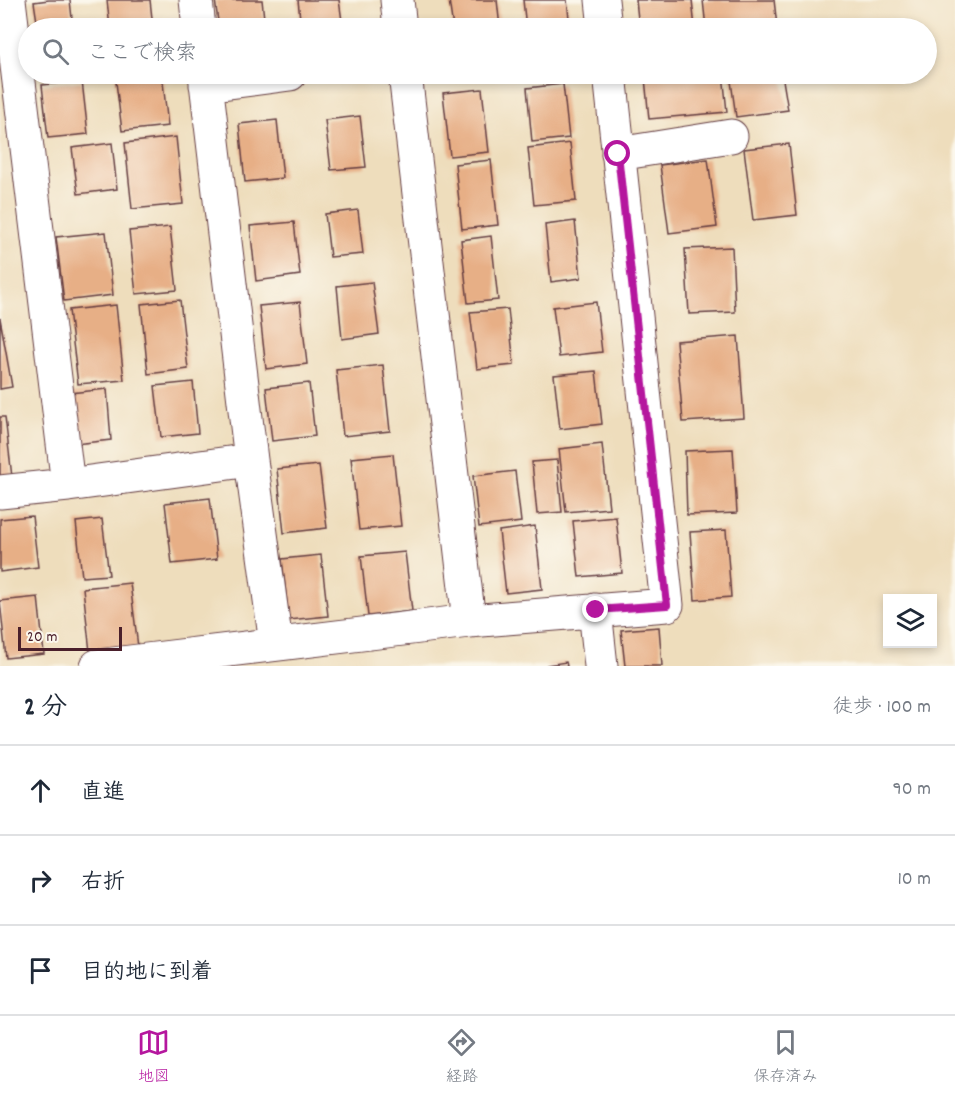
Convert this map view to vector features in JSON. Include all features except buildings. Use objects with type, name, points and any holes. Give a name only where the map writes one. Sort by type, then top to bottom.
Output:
[{"type":"street","points":[[9,0],[18,74]]},
{"type":"street","points":[[196,0],[198,18]]},
{"type":"street","points":[[397,0],[399,18]]},
{"type":"street","points":[[602,0],[604,18]]},
{"type":"street","points":[[19,84],[68,485]]},
{"type":"street","points":[[207,84],[276,644]]},
{"type":"street","points":[[406,84],[469,621]]},
{"type":"street","points":[[97,666],[469,621],[667,605],[611,84]]},
{"type":"street","points":[[618,154],[731,136]]},
{"type":"street","points":[[0,492],[252,460]]},
{"type":"street","points":[[596,610],[601,666]]},
{"type":"route","points":[[596,610],[667,605],[618,154]]}]
